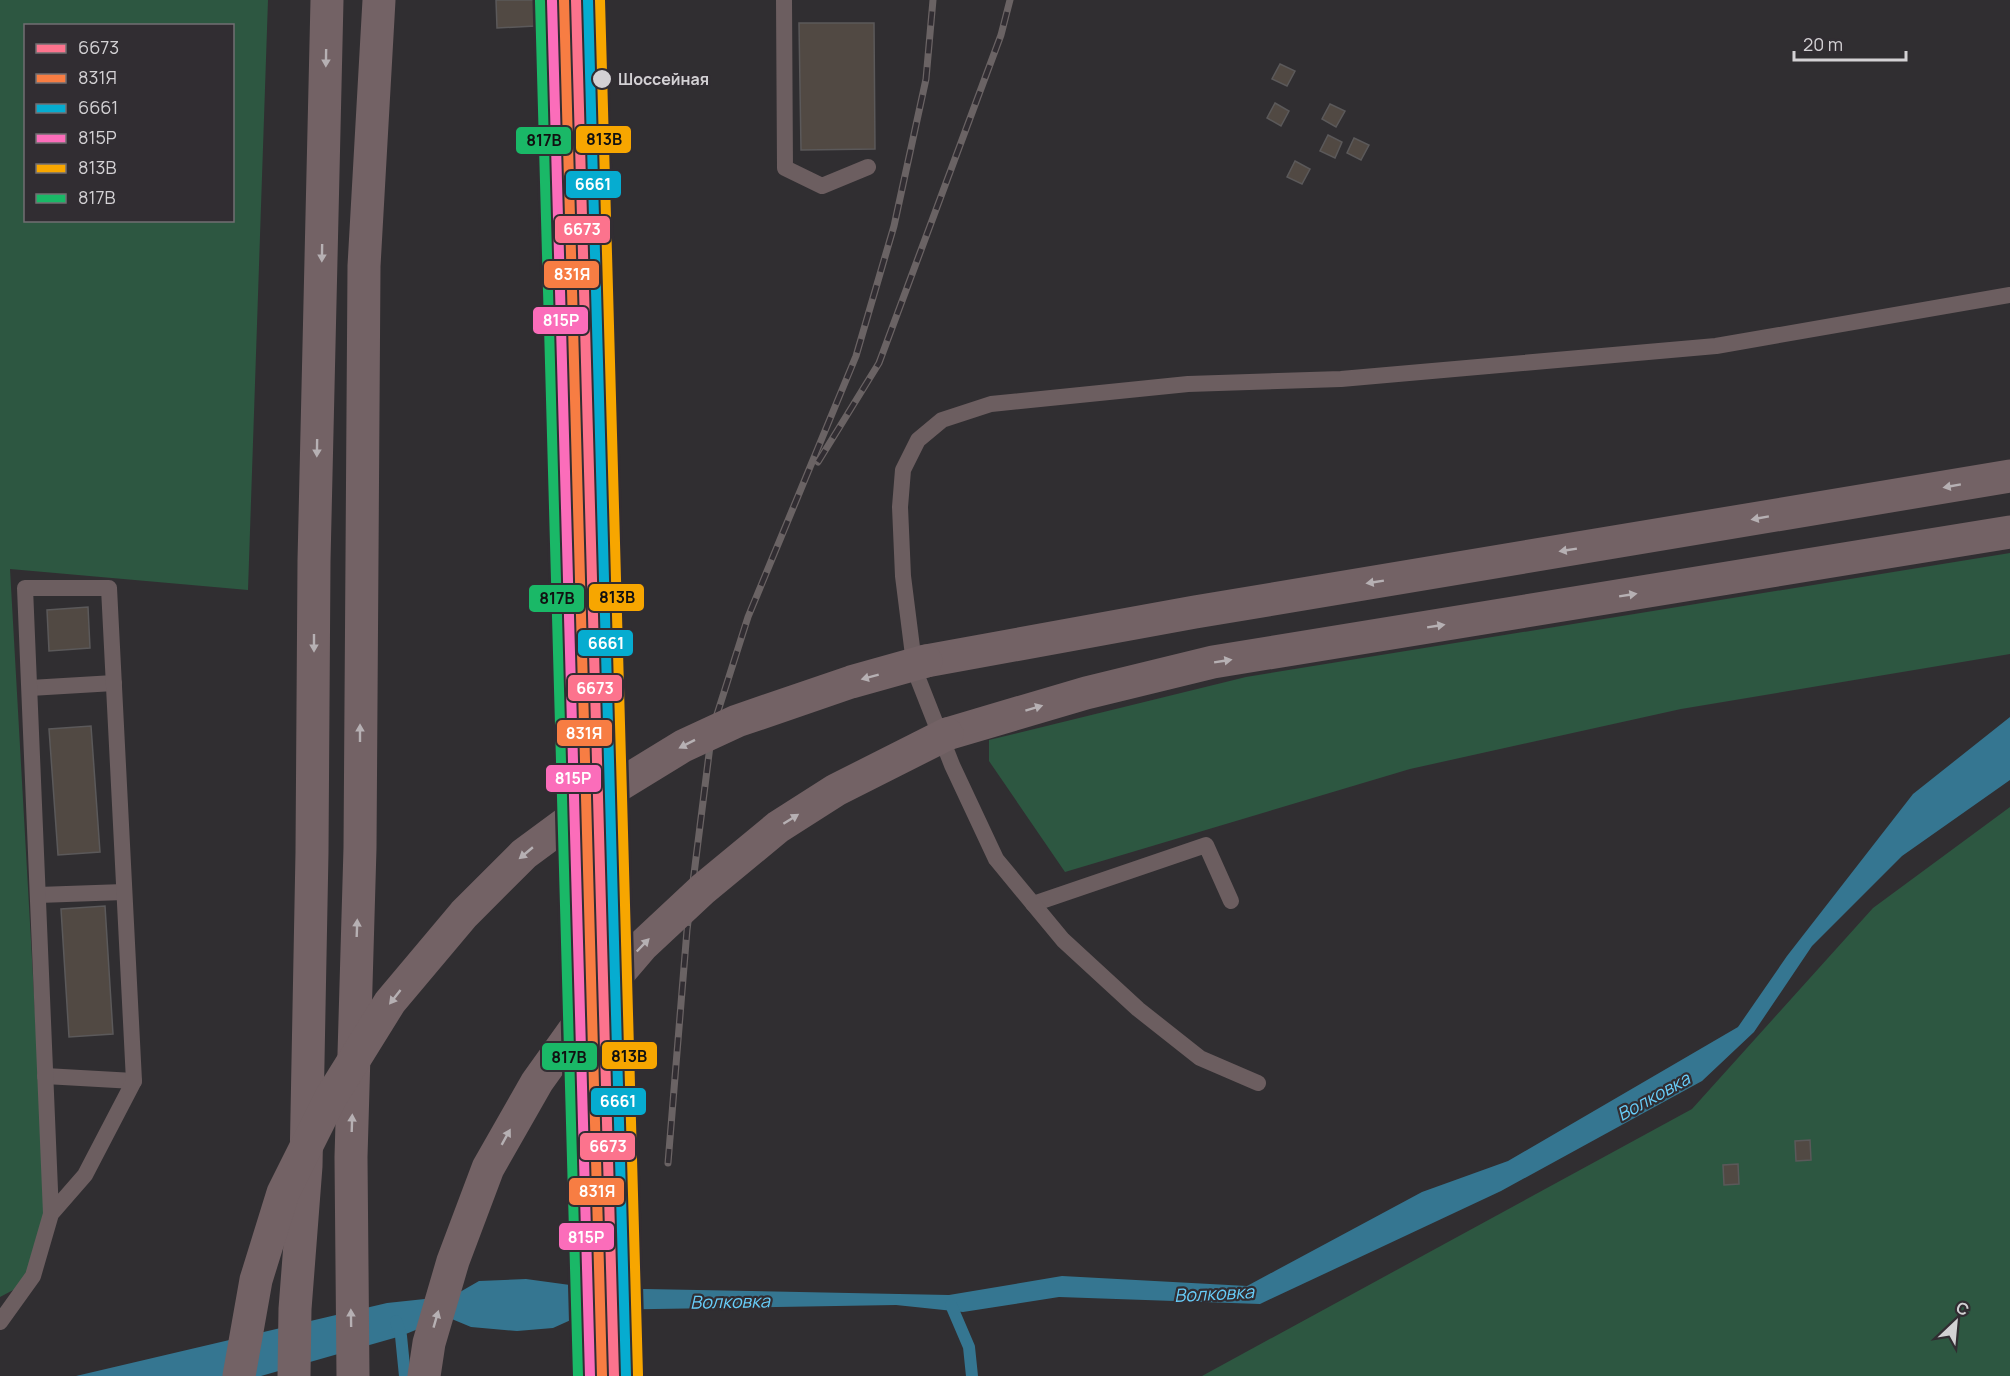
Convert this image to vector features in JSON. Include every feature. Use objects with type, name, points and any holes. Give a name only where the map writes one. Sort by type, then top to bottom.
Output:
[{"type":"highway","points":[[294,1376],[295,1309],[306,1166],[314,561],[327,0]]},
{"type":"highway","points":[[352,1376],[351,1157],[360,848],[364,266],[379,0]]},
{"type":"highway","points":[[239,1376],[256,1280],[283,1193],[331,1097],[390,1002],[464,914],[524,854],[608,792],[683,746],[737,721],[851,682],[926,662],[1195,612],[2010,476]]},
{"type":"highway","points":[[424,1376],[429,1344],[453,1261],[488,1168],[537,1082],[595,1001],[642,946],[703,889],[778,827],[836,790],[947,734],[1086,693],[1213,662],[2010,532]]},
{"type":"lane","points":[[784,0],[785,168],[822,186],[868,167]]},
{"type":"lane","points":[[1258,1083],[1200,1058],[1138,1009],[1064,940],[996,859],[952,765],[915,670],[903,576],[900,507],[903,470],[918,440],[942,420],[991,404],[1188,384],[1341,379],[1716,346],[2010,295]]},
{"type":"lane","points":[[0,1322],[33,1276],[51,1214],[25,588],[109,588],[134,1082],[85,1175],[51,1214]]},
{"type":"lane","points":[[30,688],[114,682]]},
{"type":"lane","points":[[1033,904],[1206,845],[1231,901]]},
{"type":"lane","points":[[38,894],[124,892]]},
{"type":"lane","points":[[45,1076],[134,1082]]},
{"type":"green space","points":[[0,0],[268,0],[248,590],[10,569],[44,1172],[44,1245],[36,1278],[0,1297]]},
{"type":"green space","points":[[2010,553],[2010,654],[1681,709],[1410,769],[1065,872],[989,761],[989,740],[1246,677]]},
{"type":"green space","points":[[2010,807],[2010,1376],[1202,1376],[1692,1109],[1873,908]]},
{"type":"water","name":"Волковка","points":[[2010,717],[2010,780],[1902,856],[1812,946],[1754,1032],[1702,1081],[1501,1191],[1260,1304],[1059,1297],[963,1312],[896,1305],[593,1310],[553,1328],[517,1331],[471,1327],[447,1317],[401,1336],[261,1376],[76,1376],[387,1303],[453,1296],[479,1281],[526,1279],[592,1288],[949,1295],[1062,1276],[1247,1286],[1422,1192],[1508,1161],[1738,1027],[1787,956],[1913,794]]},
{"type":"building","points":[[496,0],[534,0],[535,26],[497,28]]},
{"type":"building","points":[[799,23],[874,23],[875,149],[801,150]]},
{"type":"building","points":[[1280,64],[1295,71],[1287,86],[1272,79]]},
{"type":"building","points":[[1275,103],[1289,111],[1281,126],[1267,118]]},
{"type":"building","points":[[1330,104],[1345,111],[1336,127],[1322,119]]},
{"type":"building","points":[[1328,135],[1342,142],[1335,158],[1320,151]]},
{"type":"building","points":[[1354,138],[1369,145],[1361,160],[1347,153]]},
{"type":"building","points":[[1295,161],[1310,169],[1302,184],[1287,177]]},
{"type":"building","points":[[88,607],[90,648],[49,651],[47,610]]},
{"type":"building","points":[[91,726],[100,852],[58,855],[49,729]]},
{"type":"building","points":[[105,906],[113,1034],[69,1037],[61,909]]},
{"type":"building","points":[[1810,1140],[1811,1160],[1796,1161],[1795,1141]]},
{"type":"building","points":[[1738,1164],[1739,1184],[1724,1185],[1723,1165]]},
{"type":"waterway","points":[[951,1305],[969,1347],[972,1376]]},
{"type":"waterway","points":[[396,1321],[401,1336],[405,1376]]},
{"type":"railway","points":[[668,1163],[687,930],[712,730],[748,617],[856,356],[894,226],[926,79],[933,0]]},
{"type":"railway","points":[[818,462],[879,363],[1001,35],[1010,0]]},
{"type":"transit line","name":"831Я","points":[[564,0],[602,1376]]},
{"type":"transit line","name":"6673","points":[[576,0],[614,1376]]},
{"type":"transit line","name":"6661","points":[[588,0],[626,1376]]},
{"type":"transit line","name":"813В","points":[[600,0],[638,1375]]},
{"type":"transit line","name":"817В","points":[[540,1],[578,1376]]},
{"type":"transit line","name":"815Р","points":[[552,1],[590,1376]]},
{"type":"place","name":"Шоссейная","points":[[602,79]]}]
